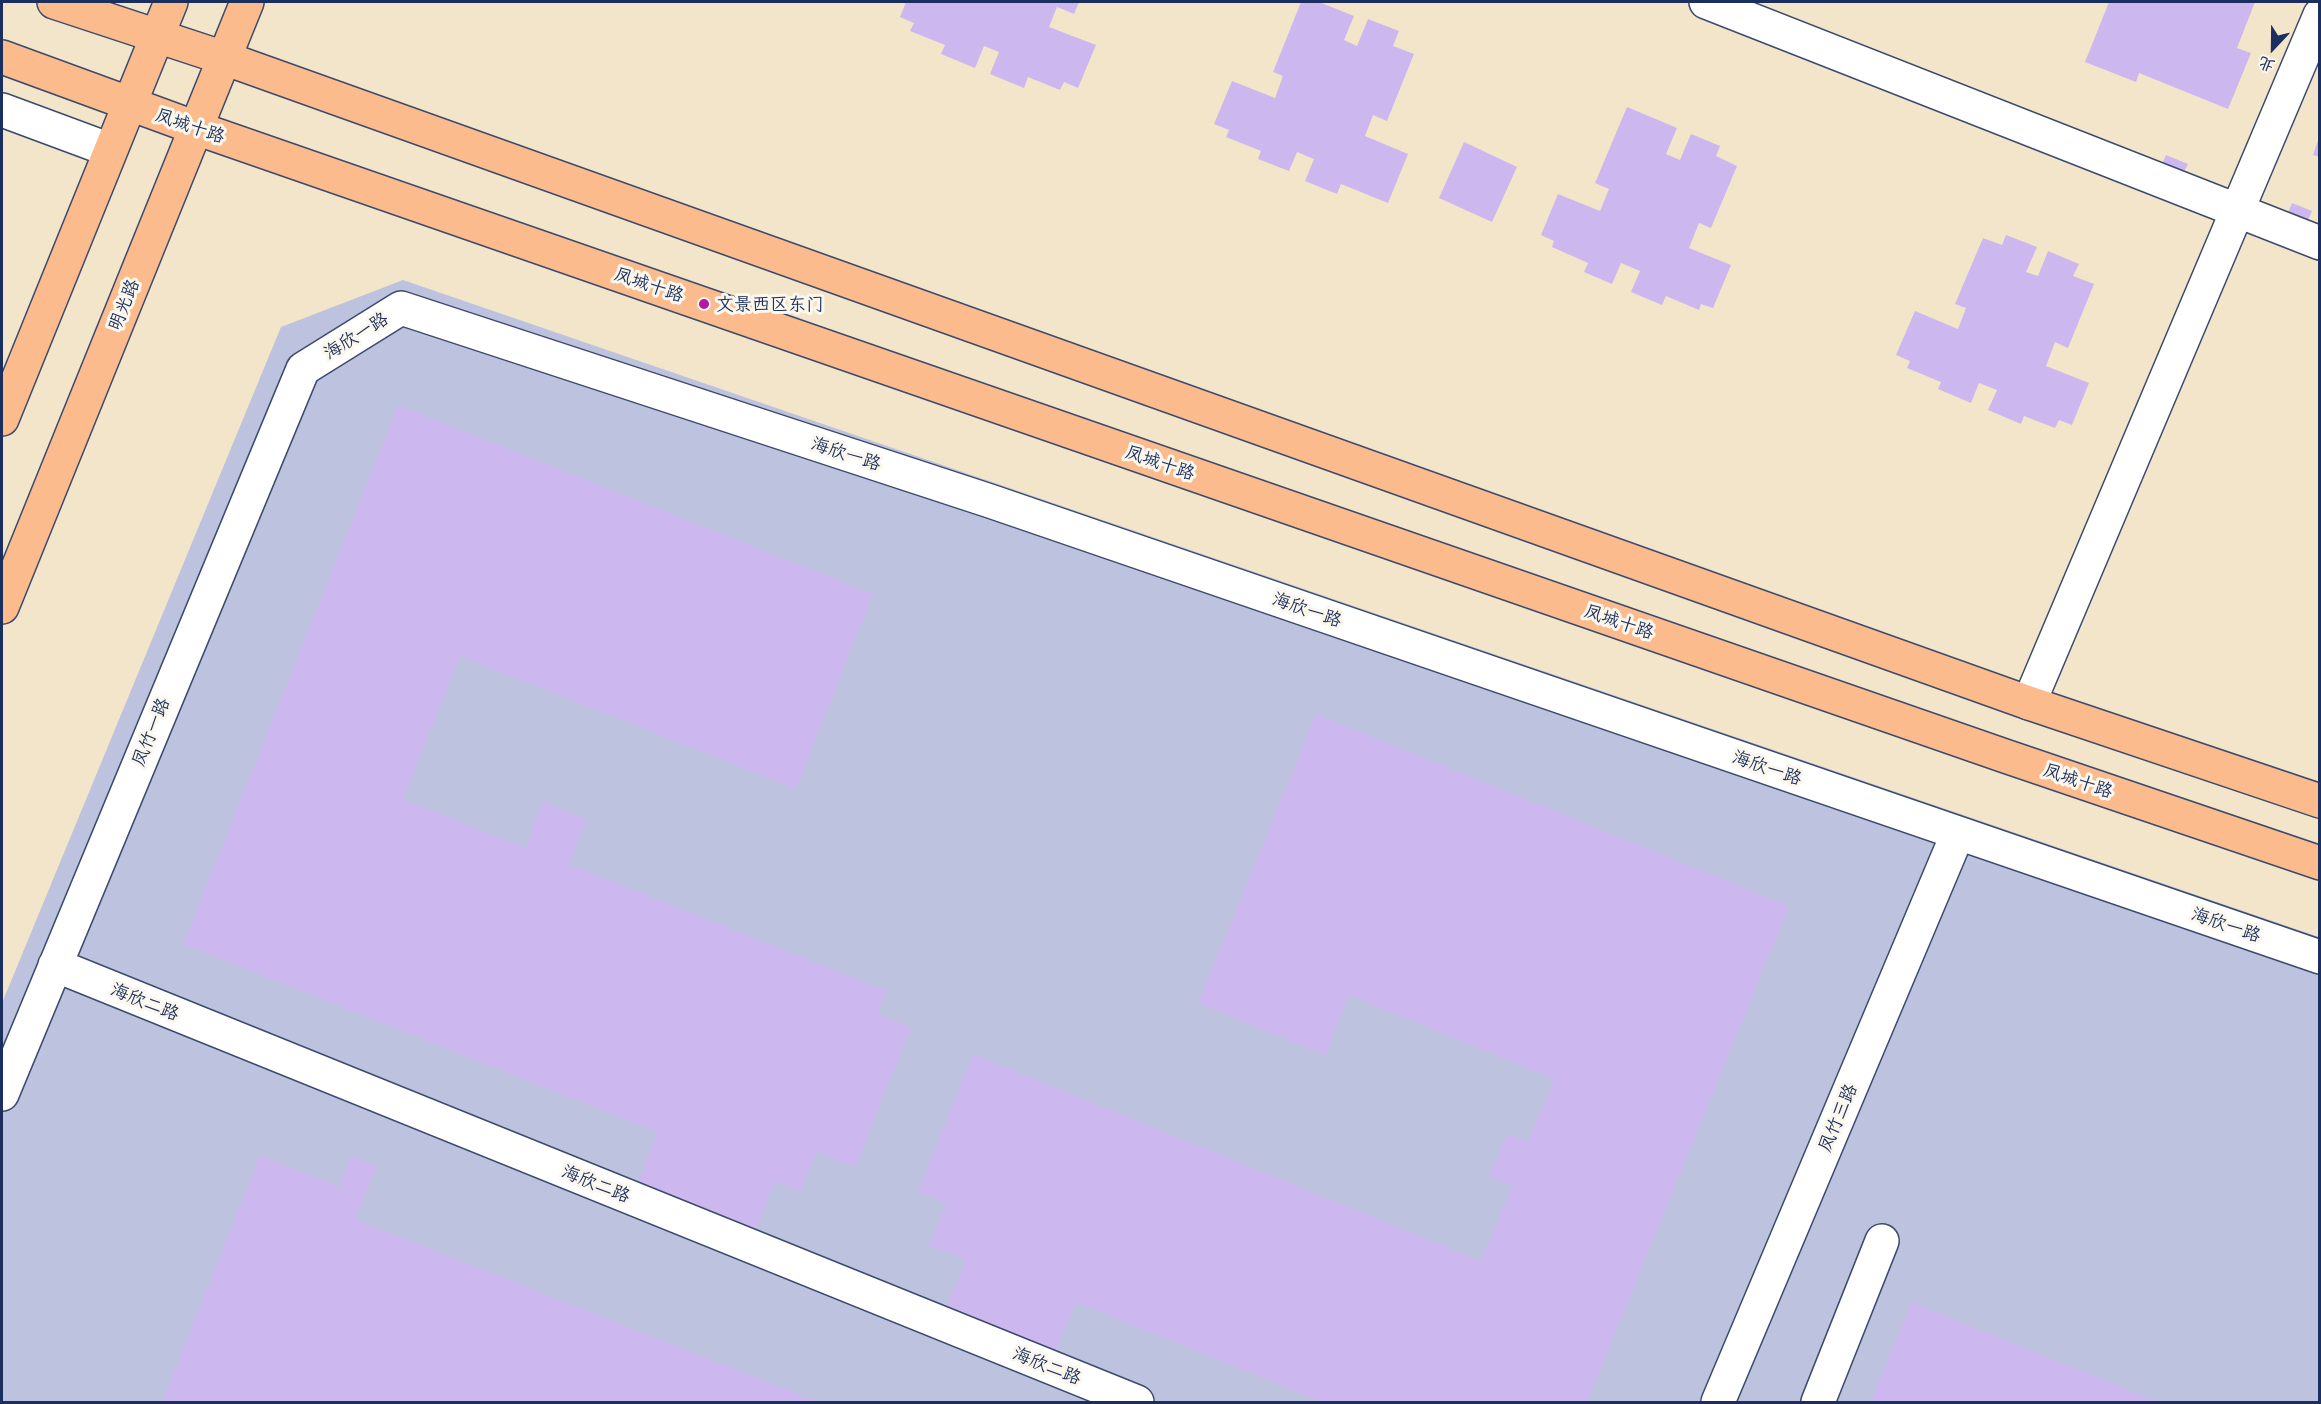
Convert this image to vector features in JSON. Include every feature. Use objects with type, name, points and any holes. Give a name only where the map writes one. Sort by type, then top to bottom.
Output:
[{"type":"main road","points":[[54,2],[224,58],[2029,703],[2319,801]]},
{"type":"main road","points":[[2,419],[171,2]]},
{"type":"main road","name":"明光路","points":[[2,607],[247,2]]},
{"type":"main road","name":"凤城十路","points":[[2,57],[196,128],[2319,863]]},
{"type":"street","points":[[1706,2],[2319,243]]},
{"type":"street","points":[[2029,703],[2319,15]]},
{"type":"street","points":[[2,110],[110,150]]},
{"type":"street","name":"海欣一路","points":[[303,369],[401,308],[990,501],[2319,957]]},
{"type":"street","name":"凤竹一路","points":[[2,1094],[303,369]]},
{"type":"street","name":"凤竹三路","points":[[1718,1402],[1958,833]]},
{"type":"street","name":"海欣二路","points":[[55,965],[1137,1402]]},
{"type":"street","points":[[1818,1402],[1882,1241]]},
{"type":"shaded area","points":[[403,280],[2319,937],[2319,1402],[2,1402],[2,1003],[281,327]]},
{"type":"building","points":[[906,2],[1079,2],[1074,14],[1057,7],[1049,27],[1096,45],[1078,88],[1064,82],[1060,90],[1028,77],[1024,88],[990,74],[999,52],[984,46],[975,68],[941,54],[945,45],[910,31],[914,23],[900,17]]},
{"type":"building","points":[[1301,2],[1319,2],[1354,16],[1344,40],[1357,46],[1368,19],[1399,31],[1393,46],[1414,54],[1387,121],[1373,115],[1365,136],[1408,154],[1388,203],[1341,184],[1337,194],[1305,181],[1314,159],[1297,152],[1289,171],[1258,159],[1261,151],[1226,137],[1229,130],[1214,124],[1232,81],[1275,98],[1283,76],[1273,72]]},
{"type":"building","points":[[2109,2],[2255,2],[2237,48],[2251,53],[2228,109],[2139,73],[2136,82],[2085,62]]},
{"type":"building","points":[[1627,107],[1677,128],[1666,154],[1680,160],[1691,134],[1720,146],[1716,156],[1737,166],[1711,228],[1699,223],[1689,248],[1731,265],[1713,308],[1701,304],[1699,310],[1666,296],[1662,305],[1631,292],[1640,271],[1621,263],[1612,284],[1584,272],[1588,263],[1552,247],[1554,241],[1541,235],[1558,194],[1600,211],[1609,189],[1595,183]]},
{"type":"building","points":[[2320,139],[2320,157],[2313,155]]},
{"type":"building","points":[[1464,142],[1517,167],[1492,222],[1439,198]]},
{"type":"building","points":[[2166,155],[2188,164],[2175,190],[2155,180]]},
{"type":"building","points":[[2292,203],[2312,211],[2302,234],[2282,227]]},
{"type":"building","points":[[2006,235],[2037,247],[2026,272],[2038,276],[2048,251],[2079,264],[2073,276],[2094,284],[2068,348],[2055,342],[2046,366],[2089,383],[2072,425],[2059,420],[2055,428],[2024,416],[2021,424],[1988,410],[1997,390],[1979,383],[1971,403],[1938,389],[1941,382],[1907,368],[1910,361],[1896,355],[1915,311],[1958,329],[1966,308],[1955,304],[1983,238],[2002,245]]},
{"type":"building","points":[[398,405],[873,594],[796,789],[460,656],[403,799],[525,848],[543,801],[587,819],[569,864],[887,991],[878,1014],[911,1027],[855,1167],[816,1152],[800,1192],[775,1181],[756,1229],[638,1182],[657,1132],[183,944]]},
{"type":"building","points":[[1316,714],[1789,906],[1587,1402],[1322,1402],[1076,1302],[1055,1352],[946,1308],[966,1259],[929,1245],[946,1203],[918,1191],[973,1054],[1481,1261],[1512,1186],[1489,1177],[1507,1134],[1528,1142],[1554,1079],[1349,995],[1325,1055],[1198,1003]]},
{"type":"building","points":[[260,1155],[339,1187],[351,1156],[377,1167],[355,1219],[818,1402],[162,1402]]},
{"type":"building","points":[[1911,1302],[2159,1402],[1871,1402]]},
{"type":"place","name":"文景西区东门","points":[[704,304]]}]
